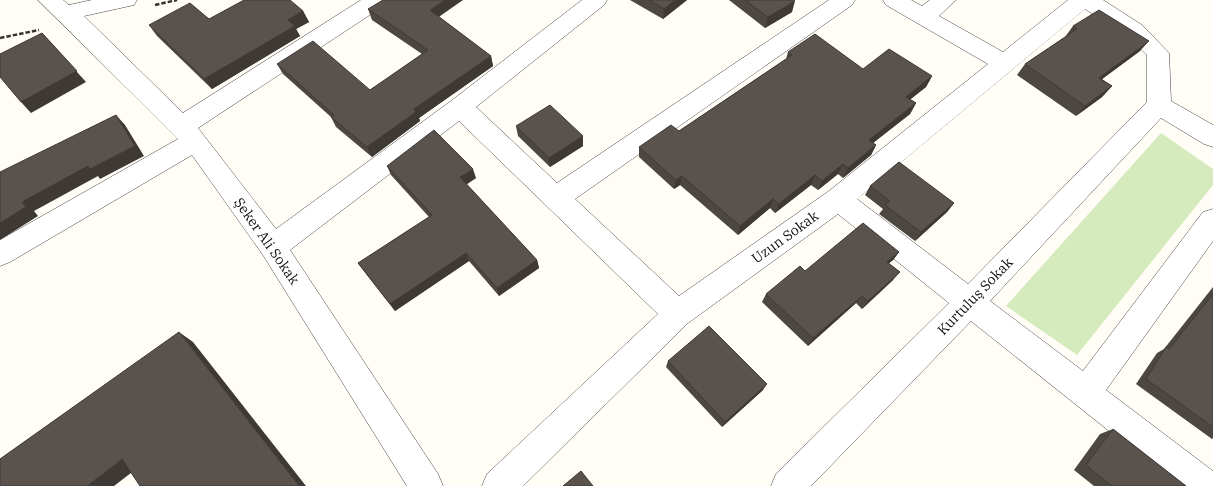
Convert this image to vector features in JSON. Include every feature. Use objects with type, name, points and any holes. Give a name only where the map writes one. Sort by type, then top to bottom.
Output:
[{"type":"street","points":[[63,11],[126,0]]},
{"type":"street","points":[[0,254],[189,133],[376,0]]},
{"type":"street","points":[[273,247],[460,107],[596,0]]},
{"type":"street","points":[[556,198],[844,0]]},
{"type":"street","points":[[894,0],[1003,62]]},
{"type":"street","points":[[923,16],[945,0]]},
{"type":"street","name":"Uzun Sokak","points":[[499,486],[678,314],[838,199],[1003,62],[1082,0]]},
{"type":"street","points":[[1087,0],[1134,30],[1158,54],[1159,105],[1213,137]]},
{"type":"street","name":"Şeker Ali Sokak","points":[[63,11],[189,133],[273,247],[426,486]]},
{"type":"street","name":"Kurtuluş Sokak","points":[[788,486],[970,302],[1159,105]]},
{"type":"street","points":[[460,107],[678,314]]},
{"type":"street","points":[[838,199],[1205,486]]},
{"type":"street","points":[[1086,392],[1213,220]]},
{"type":"green space","points":[[1161,133],[1213,169],[1213,185],[1077,355],[1006,306]]},
{"type":"building","points":[[244,0],[290,0],[303,11],[288,20],[295,26],[204,79],[149,25],[190,3],[209,19]]},
{"type":"building","points":[[383,0],[445,0],[430,10],[491,56],[414,109],[416,112],[367,147],[331,117],[334,115],[277,64],[313,41],[370,90],[428,50],[368,9]]},
{"type":"building","points":[[649,0],[675,0],[664,9]]},
{"type":"building","points":[[745,0],[793,0],[795,1],[768,17]]},
{"type":"building","points":[[1099,10],[1149,41],[1099,78],[1112,86],[1085,106],[1025,64],[1077,29],[1073,26]]},
{"type":"building","points":[[42,33],[77,71],[21,102],[0,77],[0,54]]},
{"type":"building","points":[[815,34],[863,69],[889,49],[932,76],[906,97],[916,103],[869,140],[876,145],[848,168],[843,164],[822,181],[815,175],[779,204],[773,199],[740,226],[682,176],[676,180],[639,147],[671,125],[679,131],[792,55],[788,52]]},
{"type":"building","points":[[550,105],[583,136],[549,158],[516,126]]},
{"type":"building","points":[[116,115],[135,146],[90,169],[88,166],[22,202],[26,207],[0,223],[0,172]]},
{"type":"building","points":[[434,130],[473,169],[460,177],[537,260],[497,288],[466,253],[390,304],[358,263],[432,215],[387,166]]},
{"type":"building","points":[[899,162],[954,203],[921,232],[885,205],[890,201],[870,186]]},
{"type":"building","points":[[863,223],[899,252],[887,262],[900,272],[868,301],[862,296],[813,338],[766,294],[800,266],[805,271]]},
{"type":"building","points":[[1213,294],[1213,427],[1146,379],[1166,347],[1169,349]]},
{"type":"building","points":[[709,326],[767,384],[725,422],[668,361]]},
{"type":"building","points":[[179,332],[299,486],[140,486],[122,459],[87,486],[0,486],[0,459]]},
{"type":"building","points":[[1113,429],[1186,486],[1112,486],[1086,465]]},
{"type":"building","points":[[581,471],[593,486],[563,486]]}]
